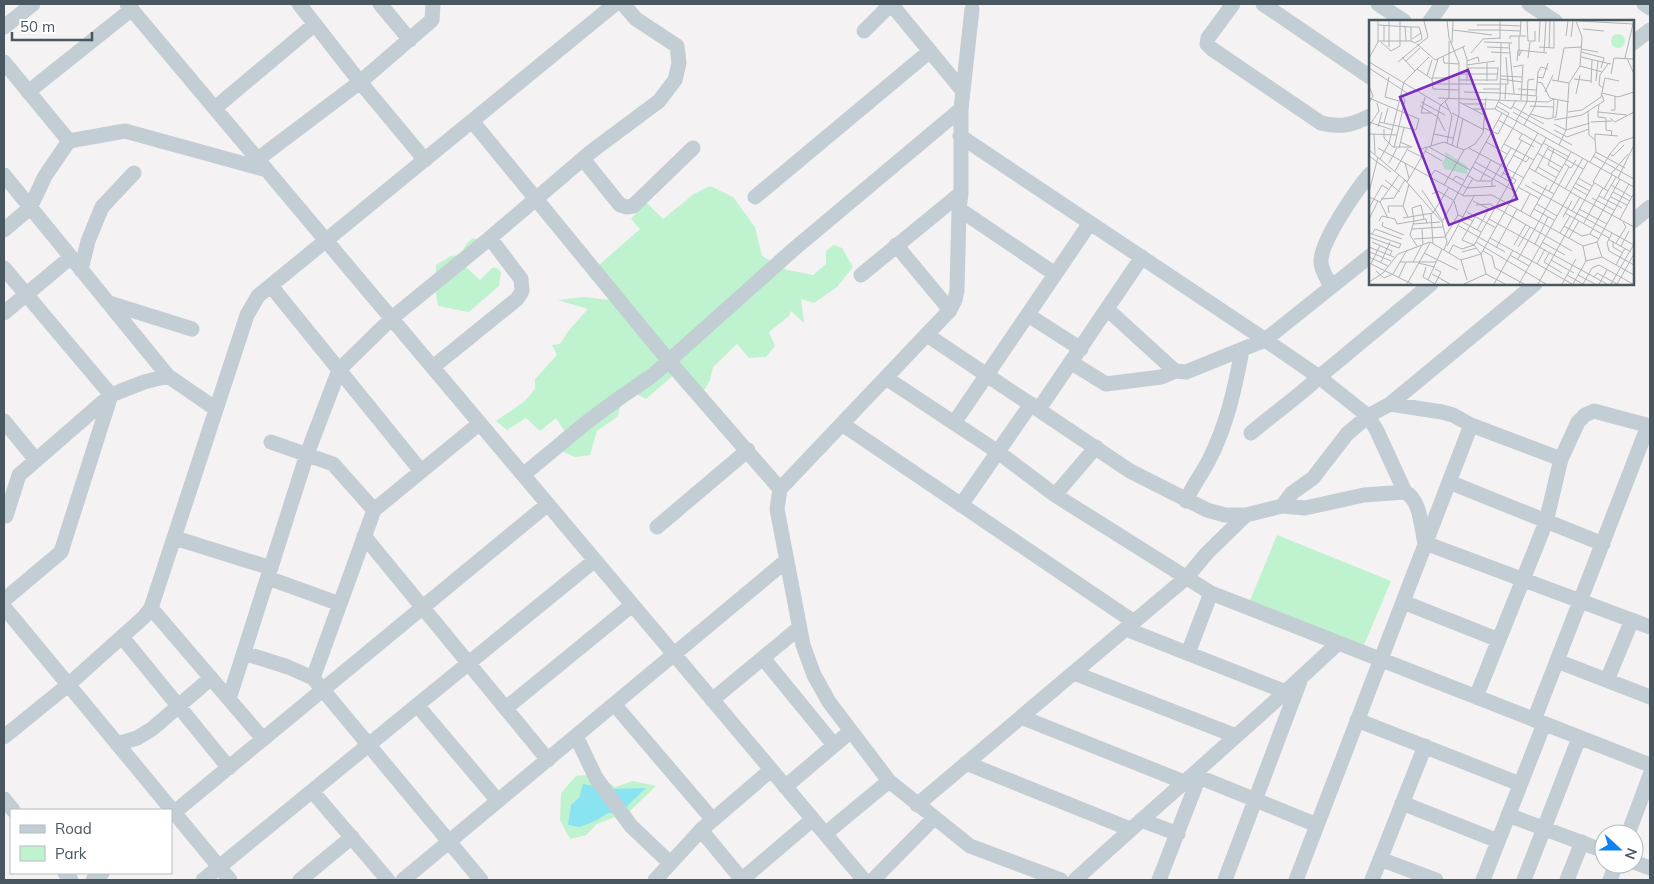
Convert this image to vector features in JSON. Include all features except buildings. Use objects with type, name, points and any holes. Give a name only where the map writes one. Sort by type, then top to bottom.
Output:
[{"type":"street","points":[[4,27],[33,4]]},
{"type":"street","points":[[298,4],[425,160]]},
{"type":"street","points":[[380,4],[410,40]]},
{"type":"street","points":[[262,164],[432,20],[433,4]]},
{"type":"street","points":[[4,736],[68,685],[122,637],[151,608],[247,316],[258,296],[615,4]]},
{"type":"street","points":[[229,699],[307,454],[339,370],[392,318],[583,159],[659,101],[675,80],[679,54],[677,46],[636,19],[623,4]]},
{"type":"street","points":[[864,31],[891,4],[962,90]]},
{"type":"street","points":[[1233,4],[1208,38],[1207,44],[1212,49],[1322,123],[1335,127],[1355,124],[1369,117]]},
{"type":"street","points":[[1263,4],[1369,77]]},
{"type":"street","points":[[1378,4],[1402,20]]},
{"type":"street","points":[[1433,20],[1442,4]]},
{"type":"street","points":[[1529,4],[1553,20]]},
{"type":"street","points":[[1644,4],[1650,8]]},
{"type":"street","points":[[28,92],[130,7],[864,880]]},
{"type":"street","points":[[972,9],[962,90],[960,136],[962,193],[959,209],[957,290],[955,300],[950,310],[927,335],[780,489],[777,509],[802,645],[814,675],[829,702],[889,781],[970,846],[1061,880]]},
{"type":"street","points":[[215,108],[315,24]]},
{"type":"street","points":[[1634,41],[1650,30]]},
{"type":"street","points":[[756,197],[930,51]]},
{"type":"street","points":[[4,62],[69,141]]},
{"type":"street","points":[[523,475],[587,422],[653,375],[794,249],[961,109]]},
{"type":"street","points":[[472,121],[668,360],[780,489]]},
{"type":"street","points":[[4,230],[30,208],[45,176],[69,141],[125,131],[262,164]]},
{"type":"street","points":[[960,136],[1319,377],[1368,416],[1406,492],[1416,503],[1425,543]]},
{"type":"street","points":[[583,159],[620,204],[626,207],[633,206],[693,148]]},
{"type":"street","points":[[81,270],[88,242],[102,207],[134,173]]},
{"type":"street","points":[[4,175],[168,376],[216,409]]},
{"type":"street","points":[[1331,288],[1321,262],[1324,248],[1340,214],[1369,175]]},
{"type":"street","points":[[861,275],[962,193]]},
{"type":"street","points":[[1634,220],[1650,206]]},
{"type":"street","points":[[959,209],[1055,274]]},
{"type":"street","points":[[954,423],[1090,223]]},
{"type":"street","points":[[433,368],[517,299],[522,291],[521,279],[490,238]]},
{"type":"street","points":[[896,245],[950,310]]},
{"type":"street","points":[[4,313],[71,257]]},
{"type":"street","points":[[962,506],[998,452],[1072,363],[1142,257]]},
{"type":"street","points":[[1072,363],[1106,384],[1161,377],[1175,371],[1186,372],[1265,340],[1369,257]]},
{"type":"street","points":[[4,268],[111,395]]},
{"type":"street","points":[[1251,432],[1304,392],[1319,377],[1430,285]]},
{"type":"street","points":[[1282,506],[1292,493],[1314,478],[1347,434],[1368,416],[1390,404],[1534,285]]},
{"type":"street","points":[[271,286],[421,471]]},
{"type":"street","points":[[109,303],[192,329]]},
{"type":"street","points":[[1107,309],[1175,371]]},
{"type":"street","points":[[1028,315],[1081,349]]},
{"type":"street","points":[[927,335],[1130,471],[1207,510],[1225,515],[1246,515],[1282,506],[1305,508],[1364,495],[1406,492]]},
{"type":"street","points":[[1186,500],[1208,462],[1231,407],[1242,350]]},
{"type":"street","points":[[5,516],[19,475],[111,395],[144,382],[168,376]]},
{"type":"street","points":[[886,378],[998,452],[1055,495],[1211,593],[1650,767],[1631,824]]},
{"type":"street","points":[[4,600],[61,552],[111,395]]},
{"type":"street","points":[[1390,404],[1453,415],[1471,425],[1561,459]]},
{"type":"street","points":[[1476,697],[1546,522],[1561,459],[1578,422],[1584,415],[1594,411],[1649,426],[1557,661],[1520,784],[1483,880]]},
{"type":"street","points":[[4,420],[36,460]]},
{"type":"street","points":[[313,678],[374,510],[480,423]]},
{"type":"street","points":[[842,424],[962,506],[1130,626],[1188,653],[1286,692]]},
{"type":"street","points":[[1296,880],[1471,425]]},
{"type":"street","points":[[272,442],[333,464],[374,510]]},
{"type":"street","points":[[1055,495],[1096,447]]},
{"type":"street","points":[[657,527],[748,450]]},
{"type":"street","points":[[1449,482],[1603,544]]},
{"type":"street","points":[[230,880],[173,814],[548,504]]},
{"type":"street","points":[[917,805],[1187,577],[1208,552],[1246,515]]},
{"type":"street","points":[[364,536],[548,760]]},
{"type":"street","points":[[175,538],[269,573],[340,604]]},
{"type":"street","points":[[1425,543],[1650,627]]},
{"type":"street","points":[[203,880],[595,560]]},
{"type":"street","points":[[403,880],[786,560]]},
{"type":"street","points":[[1188,653],[1211,593]]},
{"type":"street","points":[[1403,602],[1499,640]]},
{"type":"street","points":[[506,708],[632,605]]},
{"type":"street","points":[[4,607],[169,809]]},
{"type":"street","points":[[151,608],[264,739]]},
{"type":"street","points":[[1607,680],[1632,620]]},
{"type":"street","points":[[712,700],[800,628]]},
{"type":"street","points":[[122,637],[229,768]]},
{"type":"street","points":[[1075,880],[1136,824],[1193,777],[1338,643]]},
{"type":"street","points":[[244,654],[288,667],[313,678],[481,880]]},
{"type":"street","points":[[763,658],[834,745]]},
{"type":"street","points":[[1557,661],[1650,697]]},
{"type":"street","points":[[1074,673],[1236,736]]},
{"type":"street","points":[[117,744],[137,738],[152,729],[211,678]]},
{"type":"street","points":[[1224,880],[1302,678]]},
{"type":"street","points":[[614,704],[713,820]]},
{"type":"street","points":[[417,705],[498,801]]},
{"type":"street","points":[[1022,717],[1255,799],[1317,825]]},
{"type":"street","points":[[1357,720],[1520,784]]},
{"type":"street","points":[[785,787],[851,731]]},
{"type":"street","points":[[576,736],[596,778],[613,802],[631,826],[670,863]]},
{"type":"street","points":[[1524,880],[1579,738]]},
{"type":"street","points":[[1372,880],[1424,746]]},
{"type":"street","points":[[966,763],[1136,824],[1178,834]]},
{"type":"street","points":[[655,880],[701,830],[771,770]]},
{"type":"street","points":[[1160,880],[1178,834],[1193,777]]},
{"type":"street","points":[[825,834],[889,781]]},
{"type":"street","points":[[312,791],[388,880]]},
{"type":"street","points":[[4,799],[12,809]]},
{"type":"street","points":[[1402,803],[1498,841]]},
{"type":"street","points":[[1508,814],[1594,847]]},
{"type":"street","points":[[873,880],[934,818]]},
{"type":"street","points":[[701,830],[739,876],[742,877],[746,876],[813,819]]},
{"type":"street","points":[[300,880],[352,837]]},
{"type":"street","points":[[1567,880],[1582,842]]},
{"type":"street","points":[[1380,859],[1436,880]]},
{"type":"green space","points":[[710,186],[733,197],[755,227],[762,256],[787,270],[813,275],[826,264],[826,251],[834,245],[842,248],[853,267],[837,287],[814,303],[801,299],[804,323],[791,311],[789,316],[769,332],[775,346],[766,357],[749,358],[737,344],[713,367],[710,380],[703,392],[677,372],[646,399],[633,392],[621,402],[618,416],[597,431],[590,455],[575,457],[559,450],[566,433],[556,418],[540,431],[526,418],[507,430],[496,421],[525,401],[535,389],[535,379],[557,355],[552,345],[560,344],[570,329],[588,309],[558,300],[584,297],[610,300],[599,265],[640,229],[631,219],[646,202],[663,219],[694,194]]},
{"type":"green space","points":[[473,238],[483,241],[465,266],[480,280],[492,268],[497,268],[501,272],[499,286],[469,312],[438,306],[435,287],[436,265],[451,256],[461,255],[466,244]]},
{"type":"green space","points":[[1277,535],[1391,581],[1362,650],[1249,603]]},
{"type":"green space","points":[[597,774],[615,787],[633,781],[656,786],[630,811],[597,824],[586,835],[570,839],[560,820],[561,793],[576,776]]},
{"type":"water","points":[[583,784],[611,789],[646,788],[623,810],[608,813],[580,827],[568,825],[571,805],[579,798]]}]
